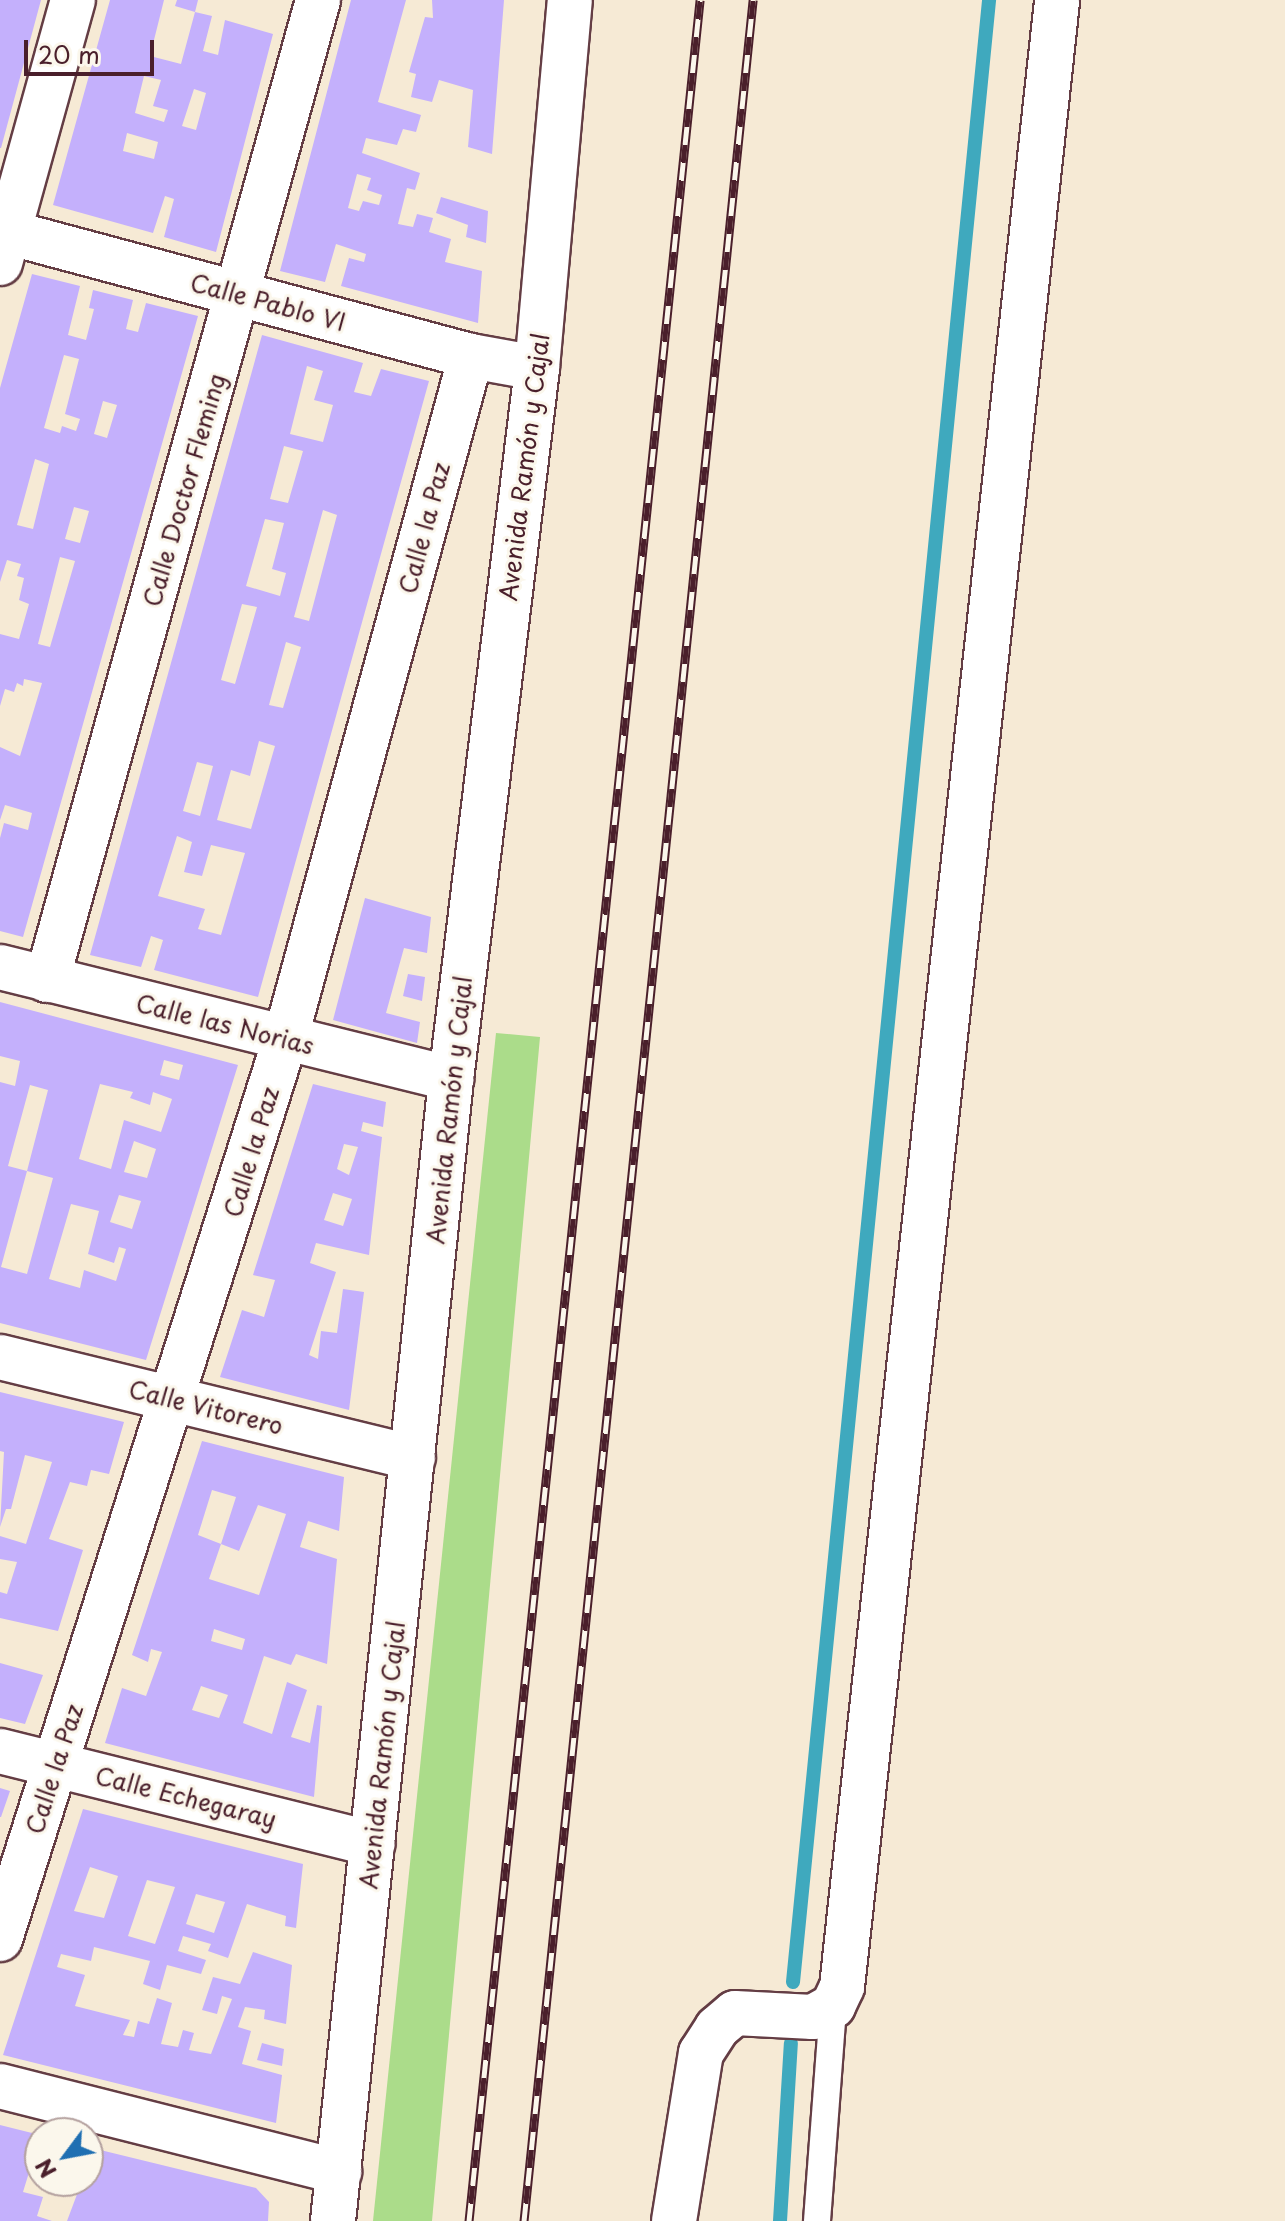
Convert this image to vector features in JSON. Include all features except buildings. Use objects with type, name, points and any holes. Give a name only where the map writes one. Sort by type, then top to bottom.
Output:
[{"type":"street","points":[[3,242],[73,0]]},
{"type":"street","name":"Calle Doctor Fleming","points":[[47,980],[318,0]]},
{"type":"street","name":"Avenida Ramón y Cajal","points":[[333,2221],[451,1079],[537,368],[570,0]]},
{"type":"street","points":[[674,2221],[701,2053],[717,2028],[735,2013],[813,2017],[833,2006],[842,1987],[1057,0]]},
{"type":"street","name":"Calle Pablo VI","points":[[3,242],[238,295],[471,356],[537,368]]},
{"type":"street","name":"Calle la Paz","points":[[0,1939],[174,1399],[285,1040],[471,356]]},
{"type":"street","name":"Calle las Norias","points":[[0,967],[451,1079]]},
{"type":"street","name":"Calle Vitorero","points":[[0,1357],[413,1458]]},
{"type":"street","name":"Calle Echegaray","points":[[0,1751],[373,1844]]},
{"type":"street","points":[[0,2086],[339,2172]]},
{"type":"lane","points":[[817,2221],[833,2006]]},
{"type":"green space","points":[[496,1033],[540,1037],[432,2221],[373,2221]]},
{"type":"waterway","points":[[793,1982],[989,0]]},
{"type":"waterway","points":[[780,2221],[791,2043]]},
{"type":"railway","points":[[469,2221],[700,0]]},
{"type":"railway","points":[[524,2221],[753,0]]}]
